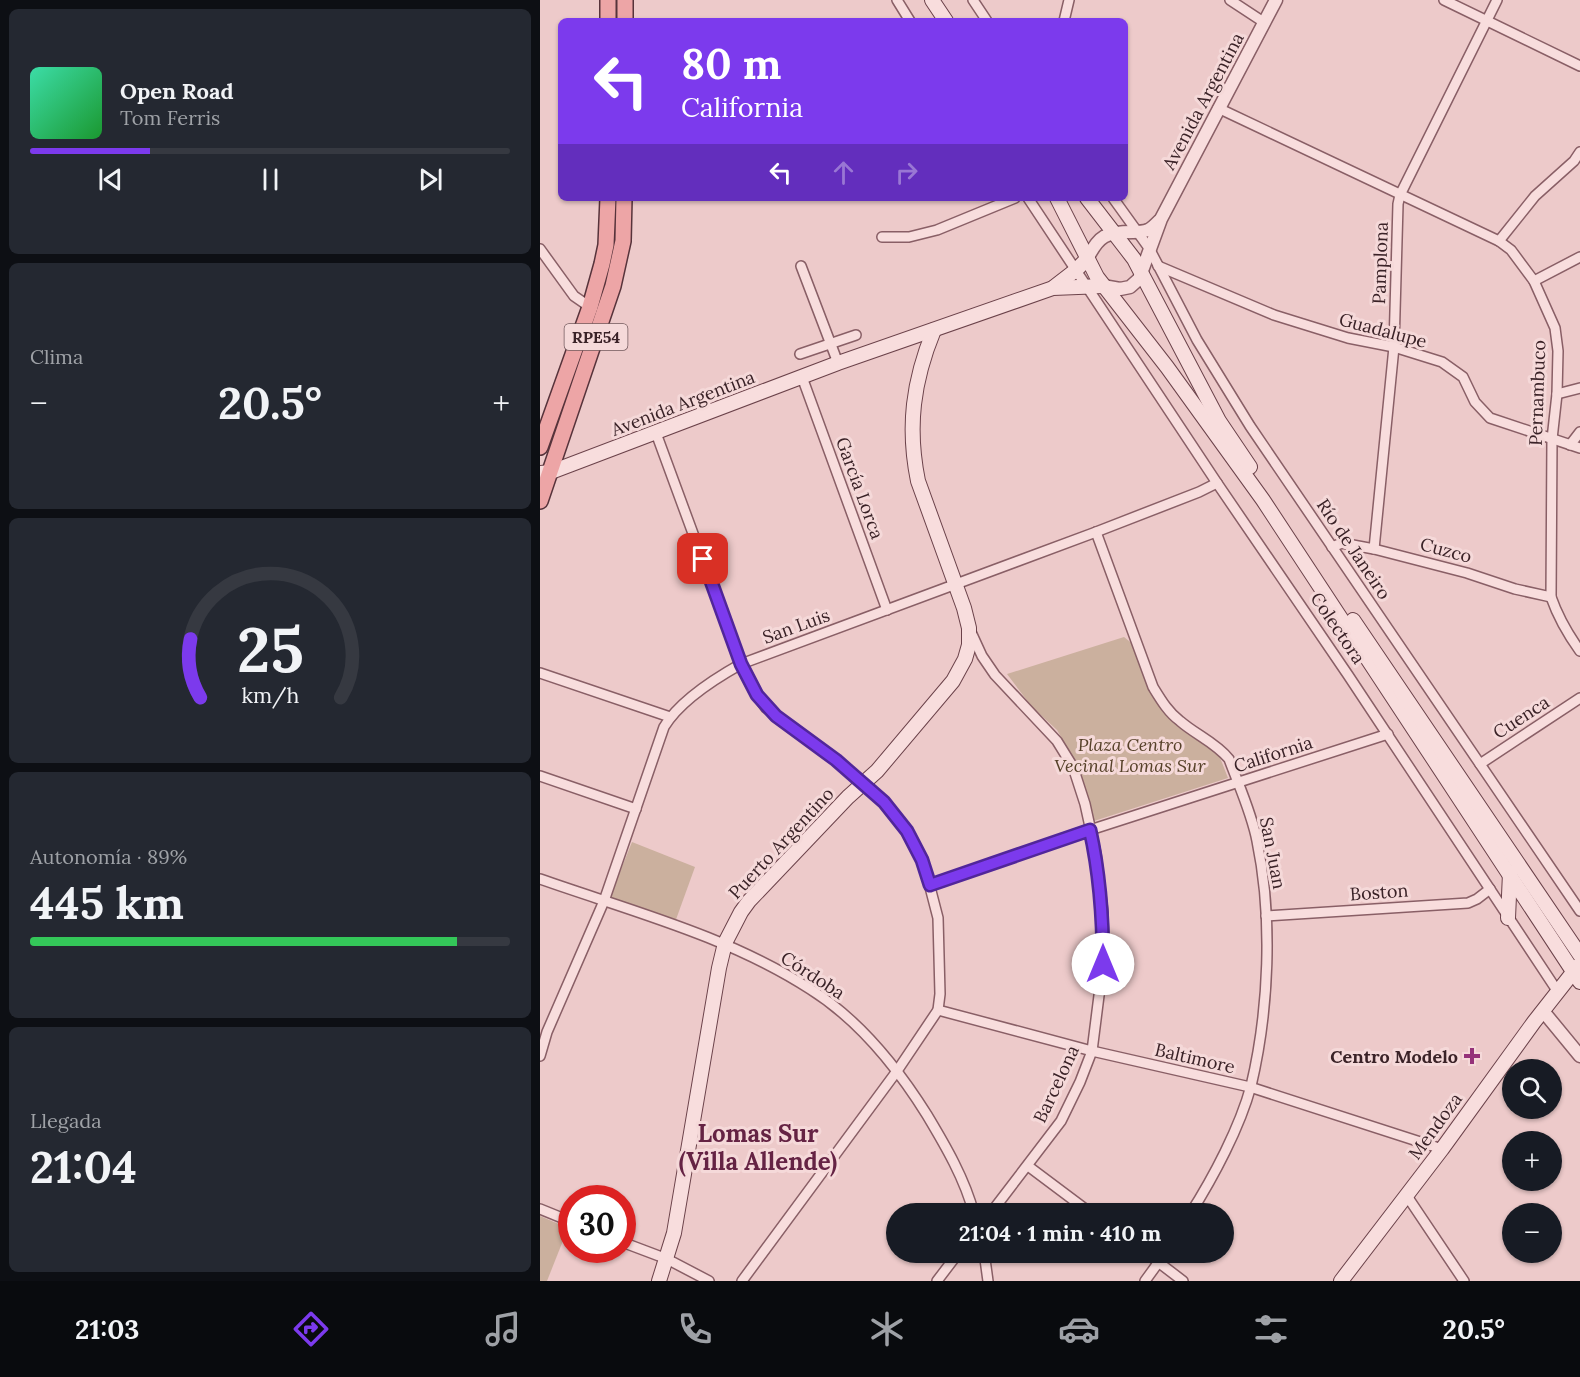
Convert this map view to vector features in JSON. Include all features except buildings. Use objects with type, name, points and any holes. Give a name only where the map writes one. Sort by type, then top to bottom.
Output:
[{"type":"main road","points":[[608,0],[608,18]]},
{"type":"main road","points":[[625,0],[625,18]]},
{"type":"main road","points":[[933,1],[945,18]]},
{"type":"main road","name":"RPE54","points":[[540,447],[590,308],[606,245],[608,201]]},
{"type":"main road","name":"RPE54","points":[[540,501],[546,472],[613,286],[623,240],[624,201]]},
{"type":"main road","points":[[1058,201],[1103,286],[1167,367],[1263,500],[1578,973]]},
{"type":"main road","points":[[1089,201],[1115,232],[1142,272],[1219,422],[1580,955]]},
{"type":"main road","name":"Avenida Argentina","points":[[1053,288],[1087,259]]},
{"type":"main road","name":"Avenida Argentina","points":[[546,472],[656,433],[838,363],[1053,288],[1103,286]]},
{"type":"main road","name":"Puerto Argentino","points":[[659,1281],[667,1259],[680,1202],[724,943],[749,901],[862,783],[877,771],[953,681],[965,659],[969,645],[969,628],[956,584],[918,481],[912,435],[915,389],[934,330]]},
{"type":"main road","points":[[1508,918],[1510,873]]},
{"type":"main road","name":"Mendoza","points":[[1341,1281],[1407,1196],[1543,1011],[1558,992],[1578,973]]},
{"type":"street","points":[[897,0],[908,18]]},
{"type":"street","points":[[973,0],[985,18]]},
{"type":"street","points":[[1065,18],[1069,0]]},
{"type":"street","points":[[1230,0],[1265,23]]},
{"type":"street","name":"Avenida Argentina","points":[[1142,272],[1161,219],[1276,0]]},
{"type":"street","points":[[1444,0],[1580,66]]},
{"type":"street","name":"Pamplona","points":[[1374,549],[1394,347],[1400,195],[1497,0]]},
{"type":"street","name":"Pernambuco","points":[[1218,108],[1500,241],[1511,250],[1534,281],[1555,328],[1558,351],[1557,394],[1552,439],[1551,597],[1566,631],[1580,651]]},
{"type":"street","points":[[1500,241],[1535,196],[1574,161],[1580,152]]},
{"type":"street","points":[[882,237],[909,237],[938,230],[1008,201]]},
{"type":"street","points":[[1030,201],[1086,285]]},
{"type":"street","name":"Río de Janeiro","points":[[1115,201],[1149,248],[1197,340],[1250,426],[1580,911]]},
{"type":"street","points":[[1087,259],[1099,239],[1115,232],[1148,230],[1161,219]]},
{"type":"street","points":[[540,249],[574,296],[590,308]]},
{"type":"street","points":[[1534,281],[1580,257]]},
{"type":"street","points":[[801,266],[838,363]]},
{"type":"street","name":"Guadalupe","points":[[1158,266],[1274,315],[1348,338],[1394,347],[1442,362],[1463,377],[1475,402],[1491,418],[1580,448]]},
{"type":"street","points":[[1103,286],[1120,289],[1130,287],[1135,284],[1142,272]]},
{"type":"street","name":"Colectora","points":[[1086,285],[1216,483],[1388,735],[1558,992]]},
{"type":"street","points":[[800,354],[856,335]]},
{"type":"street","name":"García Lorca","points":[[802,377],[887,610]]},
{"type":"street","points":[[1557,394],[1580,388]]},
{"type":"street","points":[[1570,445],[1580,432]]},
{"type":"street","points":[[656,433],[741,664],[757,695],[766,708],[884,802],[907,831],[922,860],[938,918],[940,994],[938,1010],[897,1071],[741,1281]]},
{"type":"street","name":"San Luis","points":[[540,1056],[547,1032],[604,902],[664,727],[670,717],[720,677],[741,664],[1096,532],[1199,492],[1216,483]]},
{"type":"street","name":"San Juan","points":[[1096,532],[1153,687],[1165,706],[1180,721],[1222,750],[1229,759],[1257,839],[1266,916],[1263,1017],[1250,1087],[1233,1133],[1197,1203]]},
{"type":"street","name":"Cuzco","points":[[1332,547],[1342,543],[1374,549],[1551,597]]},
{"type":"street","name":"Barcelona","points":[[969,628],[982,656],[995,675],[1057,741],[1073,767],[1085,804],[1096,854],[1103,913],[1103,964],[1092,1051],[1061,1121],[999,1203]]},
{"type":"street","points":[[540,673],[670,717]]},
{"type":"street","name":"Cuenca","points":[[1480,764],[1580,698]]},
{"type":"street","name":"California","points":[[930,885],[1090,830],[1388,735]]},
{"type":"street","points":[[540,776],[636,809]]},
{"type":"street","name":"Córdoba","points":[[540,879],[724,943],[811,989],[867,1036],[897,1071],[943,1142],[969,1203]]},
{"type":"street","name":"Boston","points":[[1266,916],[1468,903],[1477,900],[1490,890]]},
{"type":"street","name":"Baltimore","points":[[938,1010],[1092,1051],[1250,1087],[1442,1149]]},
{"type":"street","points":[[1543,1011],[1580,1056]]},
{"type":"street","points":[[1028,1166],[1077,1203]]},
{"type":"street","points":[[1407,1196],[1464,1281]]},
{"type":"street","points":[[540,1209],[558,1216]]},
{"type":"street","points":[[636,1247],[667,1259],[709,1281]]},
{"type":"street","points":[[938,1281],[951,1263]]},
{"type":"street","points":[[986,1263],[988,1281]]},
{"type":"street","points":[[1145,1281],[1159,1263],[1183,1281]]},
{"type":"green space","name":"Plaza Centro Vecinal Lomas Sur","points":[[1124,637],[1134,645],[1143,671],[1162,710],[1219,755],[1228,778],[1094,821],[1079,768],[1057,730],[1032,707],[1007,674]]},
{"type":"green space","points":[[632,842],[695,867],[674,925],[609,899]]},
{"type":"green space","points":[[540,1216],[558,1224],[558,1253],[547,1281],[540,1281]]},
{"type":"place","name":"Centro Modelo","points":[[1472,1056]]},
{"type":"district","name":"Lomas Sur (Villa Allende)","points":[[758,1147]]},
{"type":"route","points":[[703,559],[741,664],[766,708],[836,760],[884,802],[907,831],[922,860],[930,885],[1090,830],[1096,854],[1103,913],[1103,964]]}]
